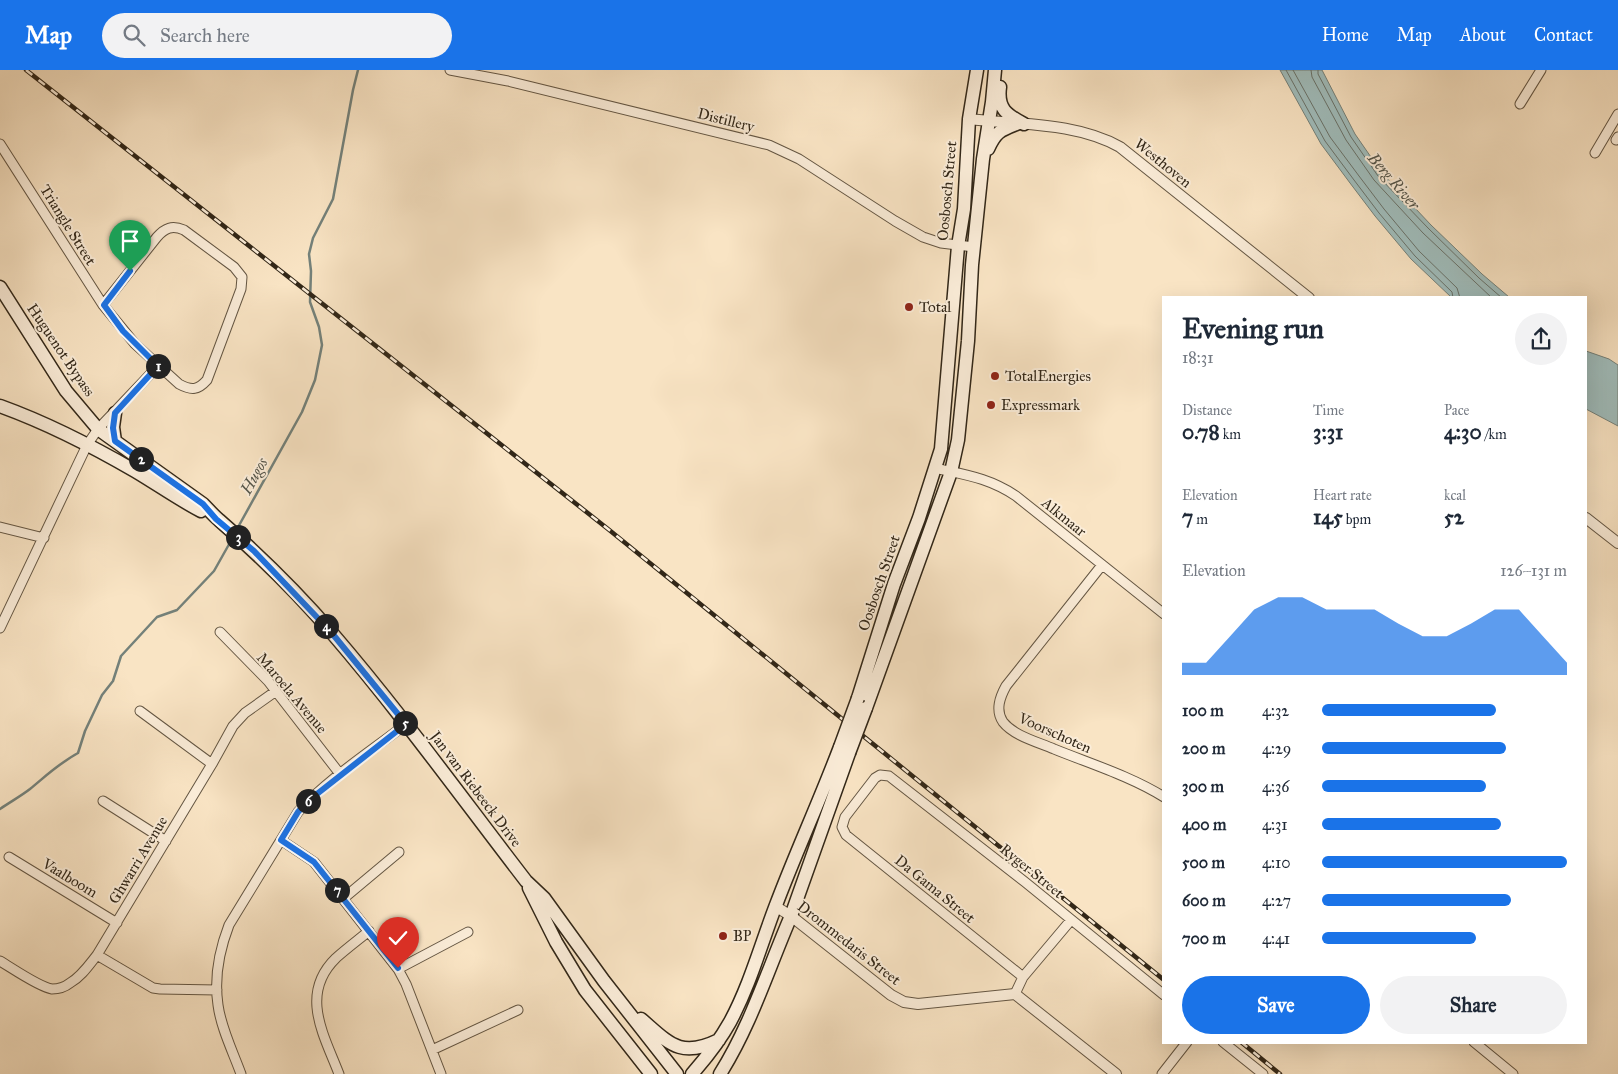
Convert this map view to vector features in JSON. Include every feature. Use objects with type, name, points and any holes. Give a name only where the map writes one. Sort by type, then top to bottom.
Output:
[{"type":"main road","name":"Oosbosch Street","points":[[862,703],[894,584],[919,518],[941,450],[958,246],[964,209],[970,119],[976,70]]},
{"type":"main road","name":"Oosbosch Street","points":[[692,1074],[719,1040],[738,1006],[751,976],[776,906],[844,750],[952,472],[958,440],[968,341],[974,247],[995,70]]},
{"type":"main road","points":[[1001,70],[999,92],[1001,104],[1011,117],[1022,123]]},
{"type":"main road","points":[[983,159],[994,136],[1004,129],[1022,123]]},
{"type":"main road","name":"Huguenot Bypass","points":[[0,287],[66,391],[98,429]]},
{"type":"main road","name":"Jan van Riebeeck Drive","points":[[0,406],[26,416],[87,445],[221,523]]},
{"type":"main road","points":[[115,413],[113,428],[115,441]]},
{"type":"main road","name":"Jan van Riebeeck Drive","points":[[98,429],[207,508],[221,523],[254,551],[331,632],[406,724],[526,881],[544,898],[604,981],[677,1074]]},
{"type":"main road","name":"Oosbosch Street","points":[[720,1074],[756,1004],[791,916],[844,750]]},
{"type":"main road","name":"Jan van Riebeeck Drive","points":[[526,881],[556,942],[585,990],[651,1074]]},
{"type":"main road","points":[[604,981],[638,1016],[674,1046],[692,1050],[719,1040]]},
{"type":"street","name":"Distillery","points":[[450,70],[508,82],[769,145],[799,159],[913,232],[932,240],[958,246],[974,247]]},
{"type":"street","points":[[1520,104],[1541,70]]},
{"type":"street","points":[[1595,153],[1618,114]]},
{"type":"street","name":"Westhoven","points":[[970,119],[1022,123],[1091,134],[1120,147],[1306,296]]},
{"type":"street","name":"Triangle Street","points":[[0,144],[104,305],[129,338],[158,366]]},
{"type":"street","points":[[0,628],[87,445],[98,429],[158,366],[186,388],[193,389],[201,386],[207,380],[241,289],[242,277],[234,267],[184,230],[168,228],[157,237],[104,305]]},
{"type":"street","name":"Alkmaar","points":[[935,468],[990,481],[1003,488],[1024,502],[1162,612]]},
{"type":"street","points":[[1587,519],[1618,543]]},
{"type":"street","points":[[0,528],[44,538]]},
{"type":"street","name":"Voorschoten","points":[[1102,565],[1006,686],[1000,696],[999,714],[1004,722],[1022,735],[1133,781],[1162,796]]},
{"type":"street","name":"Maroela Avenue","points":[[220,632],[276,691],[340,774]]},
{"type":"street","name":"Ghwarri Avenue","points":[[0,961],[51,989],[60,988],[80,975],[97,956],[233,726],[238,719],[276,691]]},
{"type":"street","points":[[140,711],[212,764]]},
{"type":"street","points":[[242,1074],[218,1006],[217,966],[229,925],[298,812],[340,774],[406,724]]},
{"type":"street","name":"Ryger Street","points":[[845,817],[875,778],[880,775],[890,776],[1162,993]]},
{"type":"street","points":[[103,802],[166,841]]},
{"type":"street","name":"Da Gama Street","points":[[845,817],[842,827],[846,835],[1023,977]]},
{"type":"street","points":[[281,840],[314,862],[398,968],[406,984],[440,1074]]},
{"type":"street","points":[[344,898],[399,852]]},
{"type":"street","name":"Vaalboom","points":[[9,857],[117,923]]},
{"type":"street","name":"Drommedaris Street","points":[[776,906],[891,995],[904,1002],[918,1004],[1015,994]]},
{"type":"street","points":[[1071,920],[1023,977],[1015,994],[1116,1074]]},
{"type":"street","points":[[339,1074],[316,1012],[317,996],[320,983],[336,958],[369,932]]},
{"type":"street","points":[[398,968],[468,932]]},
{"type":"street","points":[[97,956],[153,988],[217,990]]},
{"type":"street","points":[[432,1050],[518,1010]]},
{"type":"street","points":[[1162,1074],[1185,1044]]},
{"type":"street","points":[[1225,1044],[1262,1074]]},
{"type":"street","points":[[1476,1044],[1513,1074]]},
{"type":"water","points":[[1280,70],[1322,70],[1355,134],[1382,173],[1431,225],[1508,296],[1450,296],[1411,259],[1375,216],[1321,144]]},
{"type":"water","points":[[1587,351],[1609,359],[1618,365],[1618,426],[1587,410]]},
{"type":"waterway","name":"Hugos","points":[[237,529],[302,412],[315,380],[322,345],[319,327],[310,302],[311,271],[309,254],[313,238],[333,199],[358,70]]},
{"type":"waterway","name":"Hugos","points":[[0,809],[27,792],[78,753],[85,731],[102,695],[113,681],[121,656],[157,617],[177,610],[214,571],[232,539]]},
{"type":"railway","points":[[26,70],[608,529],[1162,978]]},
{"type":"railway","points":[[1243,1044],[1280,1074]]},
{"type":"place","name":"Total","points":[[909,307]]},
{"type":"place","name":"TotalEnergies","points":[[995,376]]},
{"type":"place","name":"Expressmark","points":[[991,405]]},
{"type":"place","name":"BP","points":[[723,936]]},
{"type":"route","points":[[130,271],[104,305],[123,331],[158,366],[115,413],[113,420],[115,441],[203,504],[216,519],[276,572],[331,632],[406,724],[308,801],[290,823],[281,840],[314,862],[398,968]]},
{"type":"water label","name":"Berg River","points":[[1394,181]]}]
